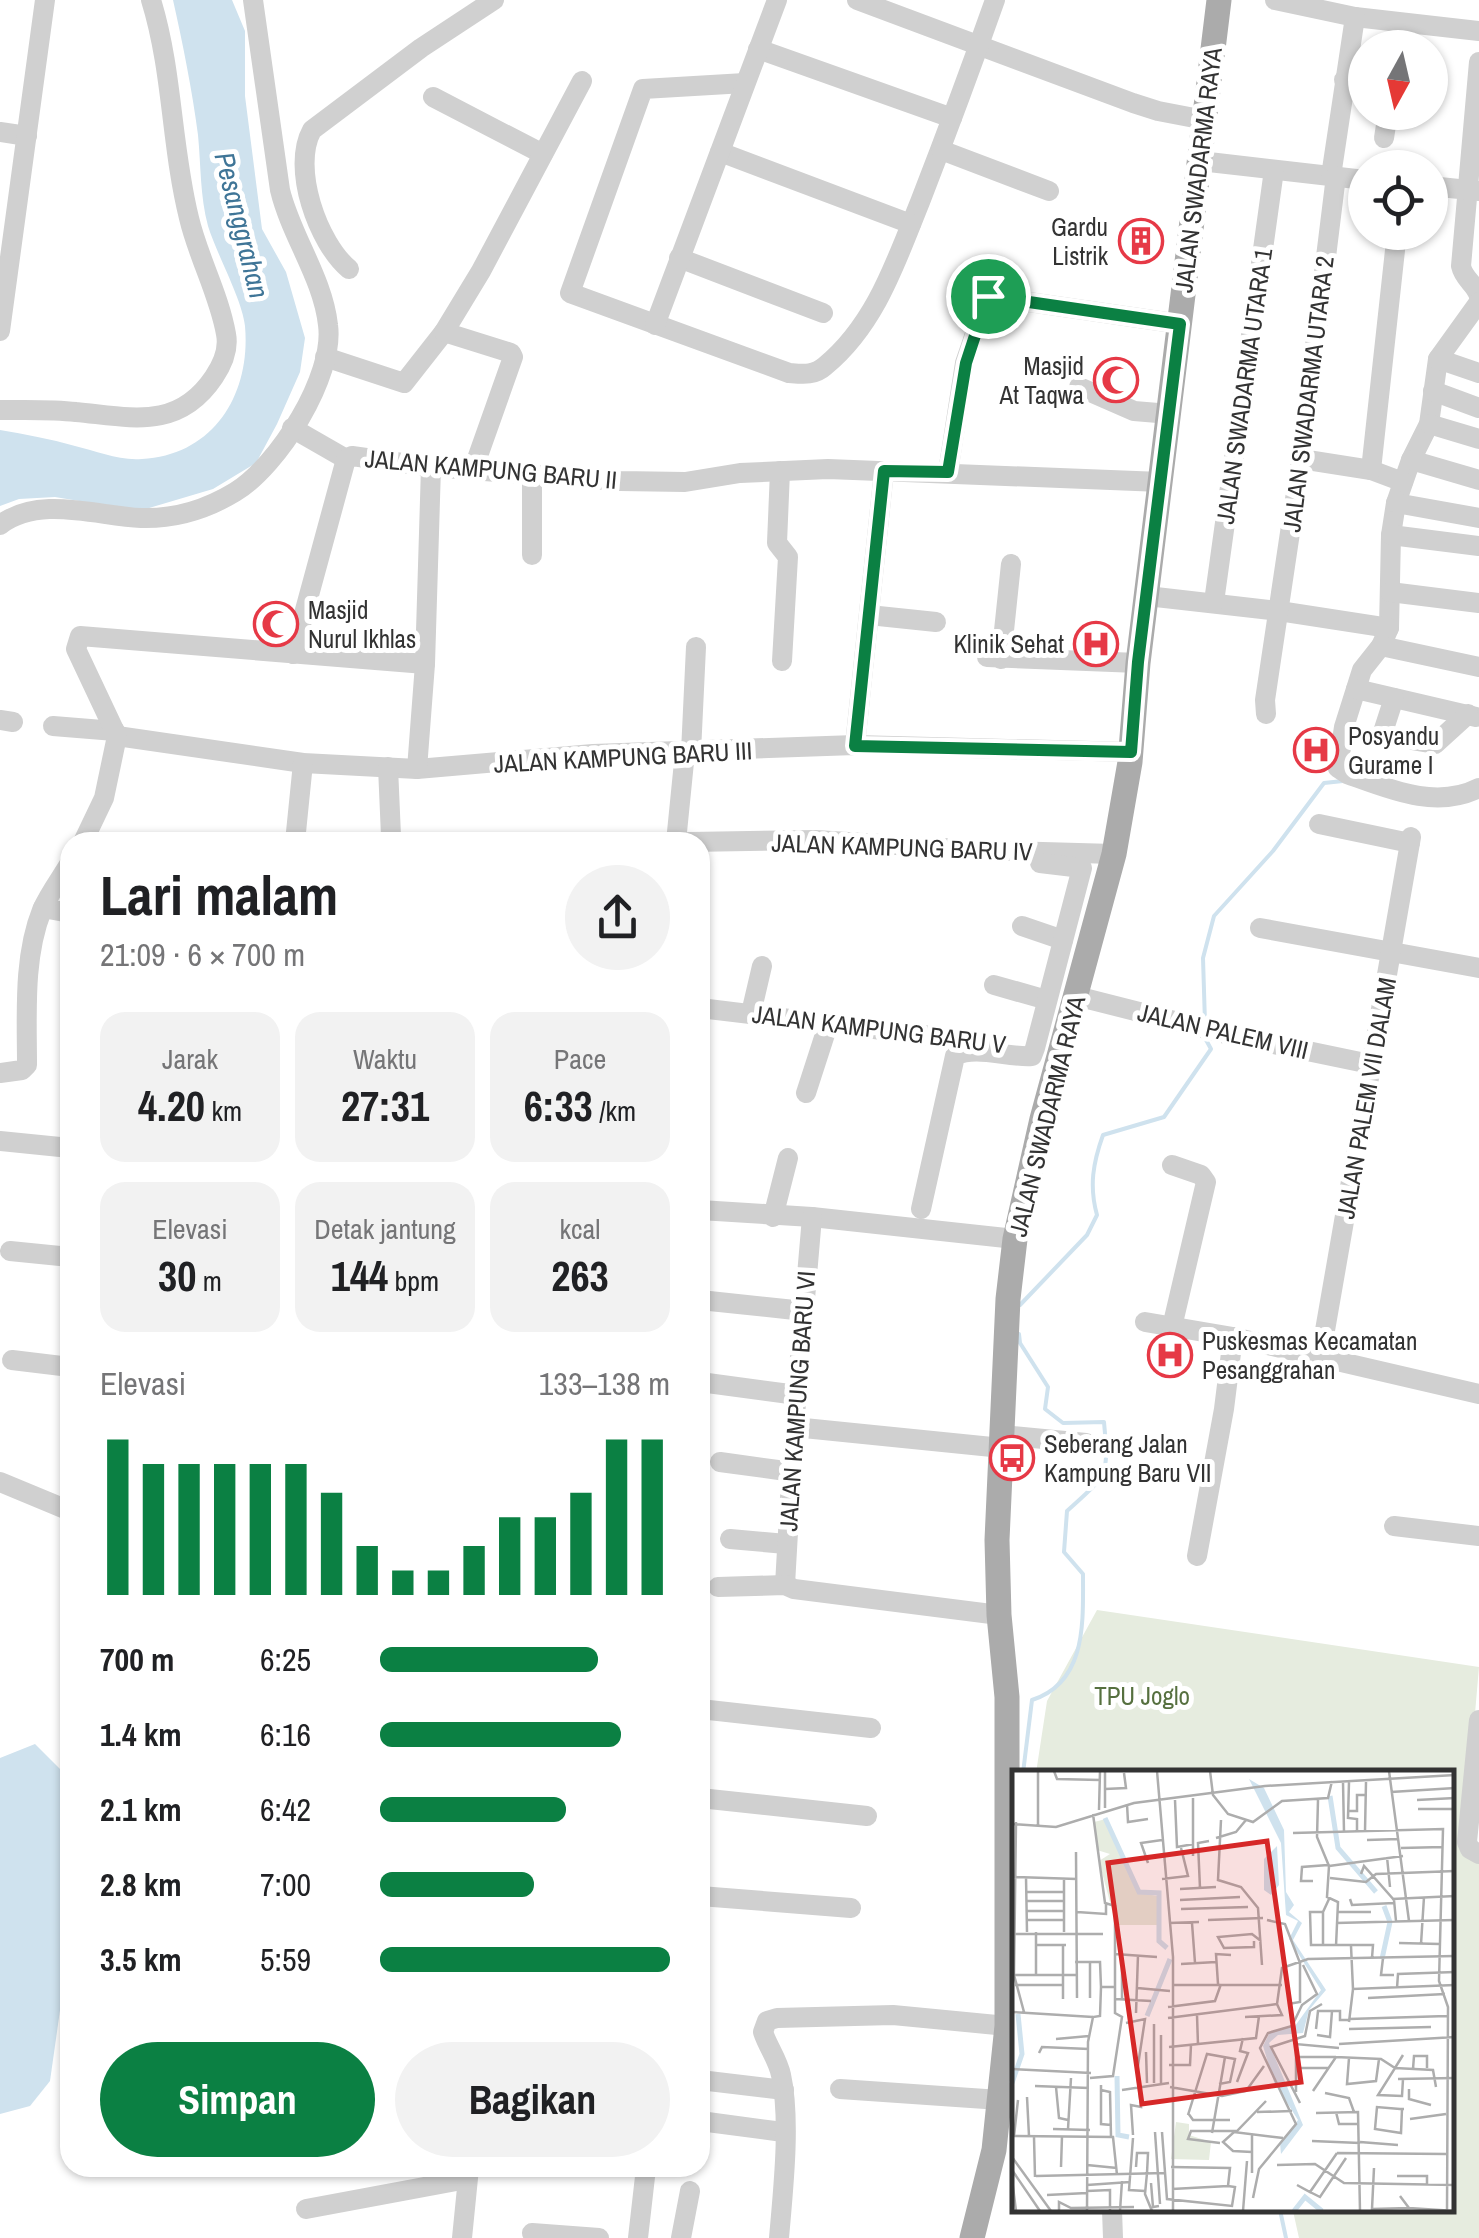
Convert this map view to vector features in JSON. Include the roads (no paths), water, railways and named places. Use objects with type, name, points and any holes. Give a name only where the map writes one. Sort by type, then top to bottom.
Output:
[{"type":"main road","name":"JALAN SWADARMA RAYA","points":[[972,2238],[994,2150],[1007,2026],[1007,1696],[998,1615],[996,1540],[1008,1298],[1047,1049],[1076,996],[1114,854],[1131,752],[1138,662],[1218,0]]},
{"type":"street","points":[[0,331],[7,231],[27,136],[45,0]]},
{"type":"street","points":[[0,525],[34,511],[84,510],[142,518],[199,510],[237,491],[265,467],[316,387],[329,330],[326,309],[286,218],[253,0]]},
{"type":"street","points":[[349,269],[333,256],[320,232],[304,166],[306,140],[312,130],[421,48],[494,0]]},
{"type":"street","points":[[655,325],[776,0]]},
{"type":"street","points":[[857,0],[1132,103],[1205,115]]},
{"type":"street","points":[[744,83],[643,89],[570,293],[789,373],[814,373],[864,322],[882,296],[995,0]]},
{"type":"street","points":[[1275,0],[1326,4],[1355,17],[1479,32]]},
{"type":"street","points":[[0,410],[77,412],[138,419],[160,416],[177,410],[207,388],[224,358],[227,345],[223,322],[181,184],[158,2]]},
{"type":"street","name":"JALAN SWADARMA UTARA 2","points":[[1355,17],[1355,30]]},
{"type":"street","points":[[758,49],[952,118]]},
{"type":"street","points":[[1479,66],[1474,191],[1460,266],[1464,278],[1477,288],[1479,299],[1438,359],[1429,424],[1410,460],[1399,493],[1391,535],[1385,637],[1362,670],[1344,727],[1338,768],[1412,796],[1459,796],[1479,788]]},
{"type":"street","points":[[325,357],[404,382],[463,303],[582,81]]},
{"type":"street","points":[[433,97],[543,154]]},
{"type":"street","name":"JALAN SWADARMA UTARA 2","points":[[1266,714],[1334,176],[1348,113]]},
{"type":"street","points":[[1384,138],[1385,130]]},
{"type":"street","points":[[0,132],[27,136]]},
{"type":"street","points":[[940,150],[1048,191]]},
{"type":"street","points":[[720,152],[911,224]]},
{"type":"street","points":[[1200,161],[1348,178]]},
{"type":"street","name":"JALAN SWADARMA UTARA 1","points":[[1214,602],[1274,170]]},
{"type":"street","points":[[1448,188],[1474,191]]},
{"type":"street","points":[[1371,470],[1395,250]]},
{"type":"street","points":[[679,258],[823,313]]},
{"type":"street","points":[[948,472],[966,363],[988,296],[1180,324]]},
{"type":"street","points":[[444,332],[511,353],[513,357],[473,470]]},
{"type":"street","points":[[1456,337],[1479,345]]},
{"type":"street","points":[[1438,359],[1479,372]]},
{"type":"street","points":[[1078,387],[1134,411],[1170,414]]},
{"type":"street","points":[[1434,391],[1479,408]]},
{"type":"street","points":[[1429,424],[1479,439]]},
{"type":"street","points":[[292,428],[346,459]]},
{"type":"street","name":"JALAN KAMPUNG BARU II","points":[[293,654],[346,459],[352,456],[431,468],[684,482],[740,473],[884,471],[1162,482]]},
{"type":"street","points":[[1301,458],[1371,470],[1399,493],[1479,518]]},
{"type":"street","points":[[1410,460],[1479,480]]},
{"type":"street","points":[[416,769],[425,664],[431,468]]},
{"type":"street","points":[[780,471],[777,543],[788,557],[782,661]]},
{"type":"street","points":[[855,746],[884,471]]},
{"type":"street","points":[[532,474],[532,555]]},
{"type":"street","points":[[1391,535],[1479,546]]},
{"type":"street","points":[[1011,564],[994,658],[1138,662]]},
{"type":"street","points":[[1390,592],[1479,603]]},
{"type":"street","points":[[1146,596],[1279,610],[1385,637],[1479,667]]},
{"type":"street","points":[[868,615],[936,622]]},
{"type":"street","points":[[87,832],[104,798],[116,734],[76,649],[80,636],[425,664]]},
{"type":"street","points":[[677,832],[696,647]]},
{"type":"street","points":[[1356,689],[1473,716]]},
{"type":"street","points":[[1394,698],[1382,735],[1436,744],[1473,716]]},
{"type":"street","name":"JALAN KAMPUNG BARU III","points":[[53,726],[303,763],[416,769],[593,754],[855,746],[1131,752]]},
{"type":"street","points":[[295,832],[303,763]]},
{"type":"street","points":[[388,767],[392,832]]},
{"type":"street","name":"JALAN PALEM VII DALAM","points":[[1319,824],[1411,840],[1320,1359]]},
{"type":"street","name":"JALAN KAMPUNG BARU IV","points":[[710,842],[816,840],[1114,854]]},
{"type":"street","points":[[921,1208],[955,1056],[966,1051],[1014,1058],[1047,1049],[1048,1000],[1082,868],[1040,863]]},
{"type":"street","points":[[0,1073],[22,1070],[27,1065],[28,987],[43,908],[60,880]]},
{"type":"street","points":[[43,908],[60,911]]},
{"type":"street","points":[[1022,926],[1063,940]]},
{"type":"street","points":[[1260,928],[1479,968]]},
{"type":"street","points":[[752,1012],[762,966]]},
{"type":"street","points":[[994,985],[1048,1000]]},
{"type":"street","name":"JALAN PALEM VIII","points":[[1076,996],[1224,1034],[1370,1064]]},
{"type":"street","name":"JALAN KAMPUNG BARU V","points":[[710,1009],[1047,1049]]},
{"type":"street","points":[[806,1092],[828,1025]]},
{"type":"street","points":[[0,1141],[60,1147]]},
{"type":"street","points":[[772,1217],[788,1158]]},
{"type":"street","points":[[1172,1165],[1204,1177],[1206,1182],[1172,1326]]},
{"type":"street","points":[[710,1211],[812,1217],[1016,1239]]},
{"type":"street","name":"JALAN KAMPUNG BARU VI","points":[[785,1585],[812,1217]]},
{"type":"street","points":[[10,1252],[60,1256]]},
{"type":"street","points":[[710,1301],[804,1311]]},
{"type":"street","points":[[1145,1322],[1479,1394]]},
{"type":"street","points":[[1197,1556],[1233,1338]]},
{"type":"street","points":[[12,1360],[60,1366]]},
{"type":"street","points":[[710,1383],[798,1395]]},
{"type":"street","points":[[794,1426],[1086,1443]]},
{"type":"street","points":[[720,1462],[793,1472]]},
{"type":"street","points":[[0,1482],[60,1507]]},
{"type":"street","points":[[1394,1526],[1479,1536]]},
{"type":"street","points":[[730,1540],[786,1544]]},
{"type":"street","points":[[718,1587],[785,1585],[998,1615]]},
{"type":"street","points":[[710,1710],[871,1728]]},
{"type":"street","points":[[1479,1720],[1467,1842],[1479,1854]]},
{"type":"street","points":[[710,1799],[867,1816]]},
{"type":"street","points":[[710,1897],[851,1908]]},
{"type":"street","points":[[778,2238],[783,2189],[784,2090],[780,2069],[763,2032],[770,2020],[893,2015],[1007,2026]]},
{"type":"street","points":[[710,2081],[784,2090]]},
{"type":"street","points":[[840,2089],[1000,2100]]},
{"type":"street","points":[[710,2122],[783,2132]]},
{"type":"street","points":[[306,2209],[450,2177]]},
{"type":"street","points":[[462,2238],[468,2177]]},
{"type":"street","points":[[638,2238],[645,2177]]},
{"type":"street","points":[[681,2238],[690,2191]]},
{"type":"street","points":[[1112,2213],[1113,2238]]},
{"type":"street","points":[[532,2233],[600,2238]]},
{"type":"water","name":"Pesanggrahan","points":[[173,0],[232,0],[245,31],[245,96],[262,229],[286,272],[305,338],[300,372],[256,463],[213,489],[139,511],[55,497],[19,499],[0,506],[0,430],[125,459],[167,455],[189,446],[223,417],[242,375],[245,326],[205,215],[196,118]]},
{"type":"water","points":[[35,1744],[60,1769],[60,2010],[50,2081],[30,2106],[0,2114],[0,1758]]},
{"type":"waterway","points":[[1205,1023],[1203,958],[1214,916],[1273,851],[1324,783],[1343,781]]},
{"type":"waterway","points":[[1020,1305],[1087,1235],[1097,1215],[1093,1175],[1103,1135],[1164,1117],[1211,1049],[1205,1038]]},
{"type":"waterway","points":[[1019,1334],[1020,1343],[1048,1387],[1045,1409],[1063,1423],[1104,1422],[1106,1453],[1098,1481],[1067,1511],[1064,1552],[1083,1574],[1078,1648],[1063,1679],[1032,1700],[1023,1770]]},
{"type":"waterway","points":[[1281,2213],[1286,2238]]},
{"type":"place","name":"Gardu Listrik","points":[[1141,241]]},
{"type":"place","name":"Masjid At Taqwa","points":[[1116,380]]},
{"type":"place","name":"Masjid Nurul Ikhlas","points":[[276,624]]},
{"type":"place","name":"Klinik Sehat","points":[[1096,644]]},
{"type":"place","name":"Posyandu Gurame I","points":[[1316,750]]},
{"type":"place","name":"Puskesmas Kecamatan Pesanggrahan","points":[[1170,1355]]},
{"type":"place","name":"Seberang Jalan Kampung Baru VII","points":[[1012,1458]]},
{"type":"park label","name":"TPU Joglo","points":[[1142,1696]]}]
